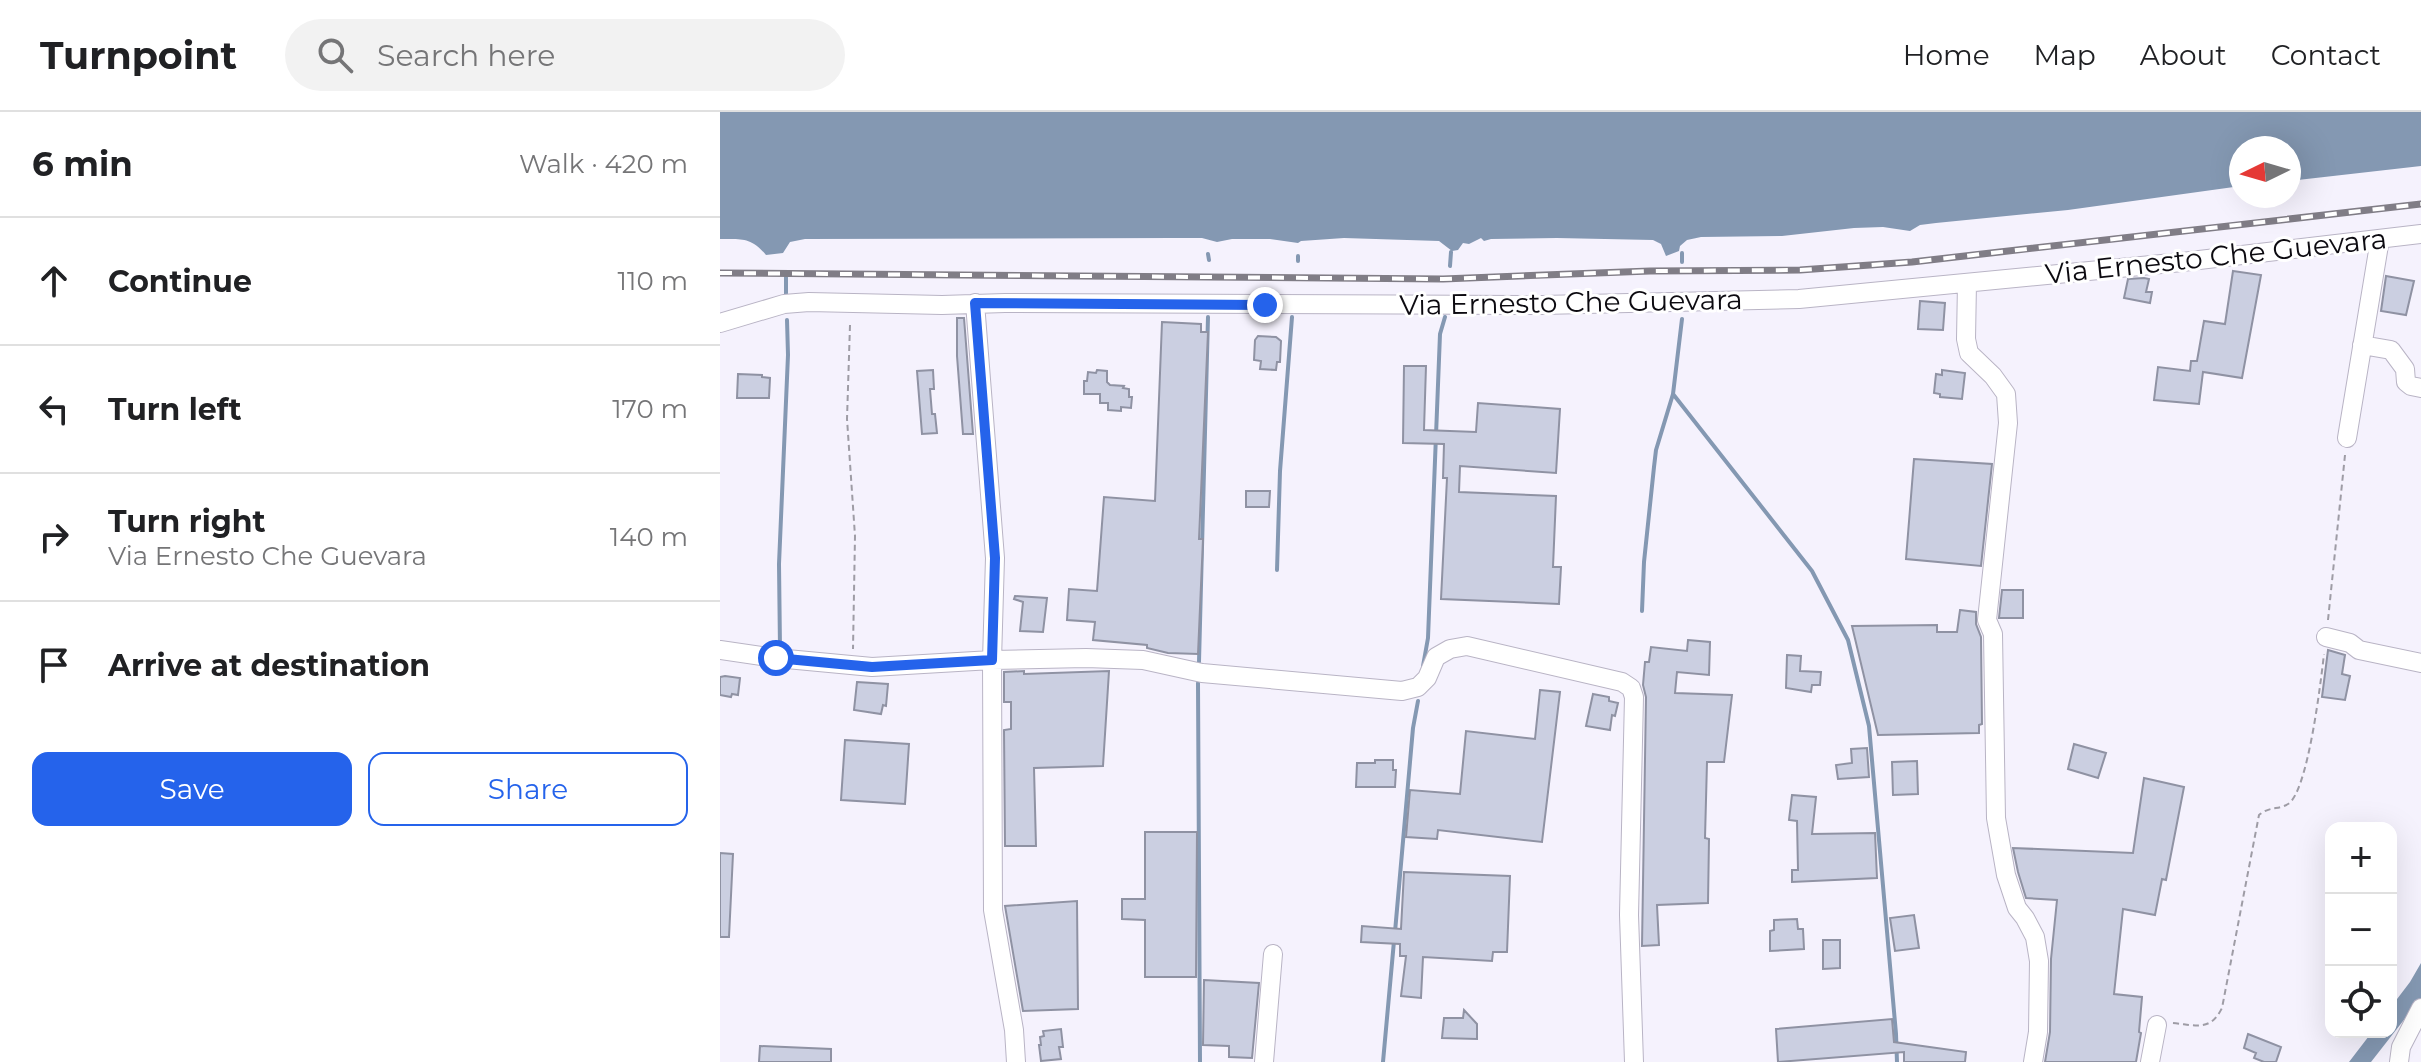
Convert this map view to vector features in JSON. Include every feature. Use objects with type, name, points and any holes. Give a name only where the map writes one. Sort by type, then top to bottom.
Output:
[{"type":"street","name":"Via Ernesto Che Guevara","points":[[720,323],[784,304],[809,302],[942,305],[1542,305],[1799,299],[2182,262],[2421,234]]},
{"type":"street","points":[[2347,438],[2380,239]]},
{"type":"street","points":[[1967,283],[1966,339],[1969,353],[1993,376],[2006,394],[2008,423],[1987,620],[1993,634],[1996,818],[2006,875],[2017,908],[2035,937],[2039,961],[2038,1032],[2033,1062]]},
{"type":"street","points":[[975,303],[995,558],[992,660],[993,910],[1014,1030],[1016,1062]]},
{"type":"street","points":[[2362,345],[2391,350],[2405,369],[2406,382],[2421,388]]},
{"type":"street","points":[[2326,637],[2350,643],[2359,650],[2421,663]]},
{"type":"street","points":[[720,650],[852,666],[1086,658],[1143,660],[1216,674],[1402,691],[1418,687],[1427,678],[1436,657],[1450,649],[1467,646],[1627,684],[1634,697],[1629,915],[1634,1062]]},
{"type":"street","points":[[1264,1062],[1273,954]]},
{"type":"street","points":[[2399,1062],[2401,1047],[2421,1008]]},
{"type":"street","points":[[2150,1062],[2157,1025]]},
{"type":"path","points":[[850,325],[847,419],[855,536],[852,666]]},
{"type":"path","points":[[2157,1025],[2206,1025],[2216,1019],[2222,1008],[2259,815],[2267,808],[2288,804],[2295,795],[2304,770],[2315,720],[2326,637],[2347,438]]},
{"type":"water","points":[[720,112],[2421,112],[2421,166],[2301,180],[2301,136],[2229,136],[2229,188],[2068,210],[1920,225],[1910,231],[1883,227],[1782,236],[1701,237],[1687,240],[1679,251],[1666,256],[1661,244],[1653,240],[1557,238],[1484,241],[1481,238],[1469,244],[1463,243],[1458,250],[1452,251],[1439,241],[1344,238],[1298,243],[1270,239],[1217,242],[1202,238],[805,239],[790,242],[783,253],[766,255],[746,240],[720,239]]},
{"type":"water","points":[[2421,963],[2421,998],[2397,1029],[2397,999]]},
{"type":"water","points":[[2367,1038],[2390,1038],[2371,1062],[2349,1062]]},
{"type":"building","points":[[2233,271],[2261,275],[2242,378],[2203,372],[2199,404],[2154,400],[2158,367],[2190,371],[2191,361],[2197,361],[2204,321],[2225,324]]},
{"type":"building","points":[[2386,276],[2414,281],[2406,315],[2381,311]]},
{"type":"building","points":[[2128,279],[2149,279],[2146,292],[2152,292],[2150,303],[2124,298]]},
{"type":"building","points":[[1920,301],[1945,303],[1943,330],[1918,329]]},
{"type":"building","points":[[957,318],[964,318],[973,434],[963,434]]},
{"type":"building","points":[[1162,322],[1201,324],[1201,332],[1208,332],[1199,539],[1203,539],[1198,654],[1168,653],[1147,648],[1147,645],[1093,640],[1095,622],[1067,620],[1069,589],[1097,591],[1104,497],[1155,501]]},
{"type":"building","points":[[1258,336],[1276,337],[1281,341],[1280,362],[1277,362],[1276,370],[1260,369],[1261,361],[1254,360]]},
{"type":"building","points":[[1404,366],[1426,366],[1424,430],[1476,432],[1478,403],[1560,409],[1556,473],[1460,466],[1459,492],[1556,496],[1553,567],[1561,567],[1559,604],[1441,599],[1447,478],[1443,478],[1444,444],[1403,443]]},
{"type":"building","points":[[933,370],[934,389],[930,389],[937,433],[922,434],[917,371]]},
{"type":"building","points":[[1097,370],[1107,371],[1110,385],[1129,389],[1131,408],[1108,410],[1108,403],[1100,403],[1100,394],[1084,394],[1088,372],[1096,373]]},
{"type":"building","points":[[1942,370],[1965,373],[1962,399],[1940,397],[1940,394],[1934,393],[1936,374],[1942,375]]},
{"type":"building","points":[[738,374],[770,378],[769,398],[737,398]]},
{"type":"building","points":[[1914,459],[1992,464],[1981,566],[1906,559]]},
{"type":"building","points":[[1246,491],[1270,491],[1269,507],[1246,507]]},
{"type":"building","points":[[2002,590],[2023,590],[2023,618],[1999,618]]},
{"type":"building","points":[[1015,596],[1047,598],[1043,632],[1020,631],[1023,602],[1014,599]]},
{"type":"building","points":[[1960,610],[1976,612],[1981,637],[1982,724],[1979,725],[1979,733],[1878,735],[1852,626],[1937,625],[1937,632],[1957,632]]},
{"type":"building","points":[[1688,640],[1710,642],[1709,675],[1677,672],[1675,693],[1732,695],[1724,762],[1707,762],[1705,838],[1709,839],[1708,903],[1657,905],[1659,945],[1642,946],[1645,662],[1649,662],[1651,647],[1687,651]]},
{"type":"building","points":[[2328,650],[2345,655],[2342,674],[2350,676],[2345,700],[2322,697]]},
{"type":"building","points":[[1787,655],[1801,656],[1800,671],[1821,672],[1820,685],[1812,685],[1811,692],[1786,688]]},
{"type":"building","points":[[1024,671],[1024,674],[1109,671],[1103,766],[1034,768],[1036,846],[1005,846],[1004,730],[1011,729],[1011,702],[1004,702],[1004,672]]},
{"type":"building","points":[[720,677],[740,678],[738,695],[720,695]]},
{"type":"building","points":[[857,682],[888,684],[886,706],[883,705],[881,714],[854,710]]},
{"type":"building","points":[[1540,690],[1560,692],[1542,842],[1438,830],[1437,839],[1406,837],[1410,790],[1460,794],[1466,731],[1535,739]]},
{"type":"building","points":[[1593,694],[1609,697],[1609,701],[1618,703],[1610,730],[1586,726]]},
{"type":"building","points":[[845,740],[909,744],[905,804],[841,800]]},
{"type":"building","points":[[2074,744],[2106,753],[2098,778],[2068,769]]},
{"type":"building","points":[[1867,748],[1869,777],[1838,779],[1836,765],[1852,763],[1851,749]]},
{"type":"building","points":[[1375,760],[1393,760],[1395,787],[1356,787],[1357,763],[1375,763]]},
{"type":"building","points":[[1917,761],[1918,794],[1893,795],[1892,762]]},
{"type":"building","points":[[2144,778],[2184,787],[2166,880],[2162,879],[2155,915],[2123,909],[2114,994],[2142,997],[2136,1062],[2045,1062],[2050,1032],[2051,959],[2057,900],[2026,898],[2013,848],[2133,853]]},
{"type":"building","points":[[1792,795],[1816,797],[1812,834],[1875,833],[1877,878],[1792,882],[1792,870],[1798,870],[1797,821],[1789,820]]},
{"type":"building","points":[[1145,832],[1197,832],[1196,977],[1145,977],[1145,920],[1122,919],[1122,899],[1145,899]]},
{"type":"building","points":[[720,853],[733,854],[729,937],[720,937]]},
{"type":"building","points":[[1404,872],[1510,876],[1507,952],[1493,952],[1492,961],[1423,957],[1421,998],[1401,996],[1406,956],[1400,956],[1400,944],[1361,942],[1362,926],[1401,929]]},
{"type":"building","points":[[1077,901],[1078,1009],[1023,1011],[1005,906]]},
{"type":"building","points":[[1914,915],[1919,948],[1895,951],[1890,918]]},
{"type":"building","points":[[1797,919],[1798,929],[1803,929],[1804,949],[1770,951],[1770,931],[1774,930],[1774,920]]},
{"type":"building","points":[[1823,940],[1840,940],[1840,968],[1823,969]]},
{"type":"building","points":[[1204,980],[1259,983],[1252,1058],[1229,1057],[1229,1046],[1203,1045]]},
{"type":"building","points":[[1464,1010],[1477,1024],[1477,1039],[1442,1038],[1444,1018],[1463,1018]]},
{"type":"building","points":[[1892,1019],[1894,1042],[1966,1052],[1965,1062],[1904,1062],[1904,1052],[1778,1062],[1776,1029]]},
{"type":"building","points":[[1061,1029],[1061,1059],[1041,1061],[1039,1045],[1043,1031]]},
{"type":"building","points":[[2248,1034],[2281,1047],[2276,1062],[2254,1058],[2256,1053],[2244,1048]]},
{"type":"building","points":[[760,1046],[831,1049],[831,1062],[759,1062]]},
{"type":"waterway","points":[[1450,266],[1451,252]]},
{"type":"waterway","points":[[1682,253],[1682,262]]},
{"type":"waterway","points":[[1208,254],[1209,260]]},
{"type":"waterway","points":[[1298,256],[1298,261]]},
{"type":"waterway","points":[[786,274],[786,295]]},
{"type":"waterway","points":[[1199,662],[1208,317]]},
{"type":"waterway","points":[[1277,570],[1280,471],[1292,317]]},
{"type":"waterway","points":[[1423,666],[1428,638],[1440,334],[1445,317]]},
{"type":"waterway","points":[[1642,611],[1656,450],[1673,394],[1682,319]]},
{"type":"waterway","points":[[780,649],[779,564],[787,320]]},
{"type":"waterway","points":[[1673,394],[1812,571],[1848,640],[1869,726],[1897,1062]]},
{"type":"waterway","points":[[1198,683],[1200,1062]]},
{"type":"waterway","points":[[1395,932],[1418,701]]},
{"type":"waterway","points":[[1383,1062],[1394,941]]},
{"type":"railway","points":[[720,273],[1443,279],[1650,271],[1800,270],[1912,262],[2421,204]]},
{"type":"route","points":[[776,658],[872,667],[992,660],[995,558],[975,303],[1265,305]]}]
